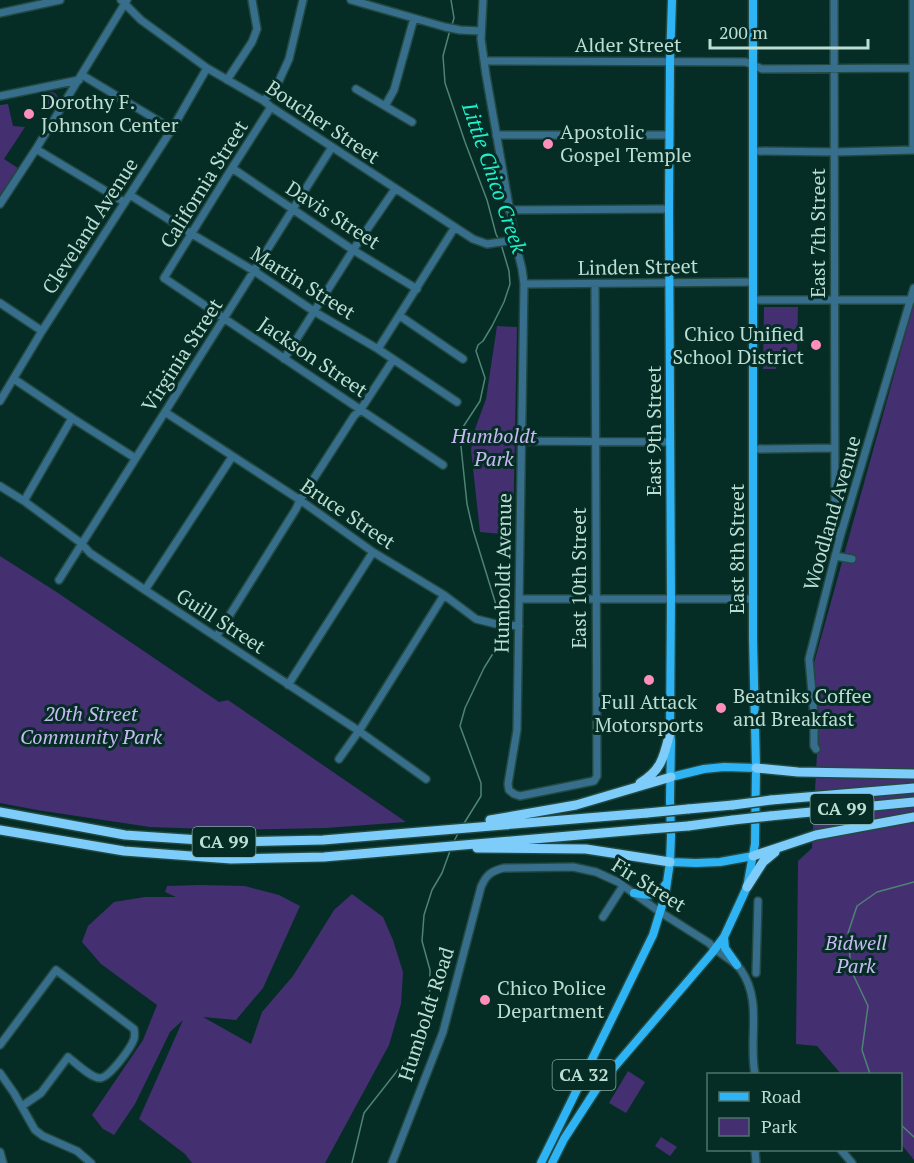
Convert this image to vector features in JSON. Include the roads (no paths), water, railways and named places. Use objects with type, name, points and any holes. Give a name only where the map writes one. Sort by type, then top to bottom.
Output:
[{"type":"highway","points":[[607,796],[639,783],[655,771],[663,759],[670,732]]},
{"type":"highway","points":[[756,768],[798,772],[914,774]]},
{"type":"highway","points":[[475,824],[576,806],[671,777]]},
{"type":"highway","name":"CA 99","points":[[0,812],[125,835],[230,842],[323,840],[475,824],[647,813],[914,788]]},
{"type":"highway","name":"CA 99","points":[[0,830],[124,851],[231,859],[324,857],[688,826],[914,802]]},
{"type":"highway","points":[[753,856],[816,835],[914,817]]},
{"type":"highway","points":[[466,844],[475,848],[586,849],[670,862]]},
{"type":"highway","points":[[747,887],[763,862],[782,847]]},
{"type":"main road","name":"East 9th Street","points":[[670,862],[669,209],[672,0]]},
{"type":"main road","name":"East 8th Street","points":[[715,949],[724,937],[747,887],[753,856],[755,826],[753,0]]},
{"type":"main road","points":[[671,777],[704,769],[756,768]]},
{"type":"main road","points":[[670,862],[720,862],[753,856]]},
{"type":"main road","name":"CA 32","points":[[541,1163],[653,935],[665,896],[670,862]]},
{"type":"main road","points":[[634,893],[657,894],[668,879]]},
{"type":"main road","points":[[724,937],[725,948],[736,965]]},
{"type":"main road","name":"CA 32","points":[[552,1163],[599,1085],[715,949]]},
{"type":"street","points":[[0,14],[60,0]]},
{"type":"street","points":[[227,80],[252,42],[256,29],[252,0]]},
{"type":"street","points":[[264,101],[278,83],[290,59],[303,0]]},
{"type":"street","points":[[351,0],[445,27],[481,31]]},
{"type":"street","name":"Humboldt Avenue","points":[[483,0],[481,31],[484,61],[524,284],[519,599],[516,626],[517,729],[508,790]]},
{"type":"street","name":"East 7th Street","points":[[834,0],[834,448],[835,530],[840,537]]},
{"type":"street","points":[[753,151],[914,150],[913,0]]},
{"type":"street","points":[[0,204],[81,77],[124,1]]},
{"type":"street","name":"Boucher Street","points":[[124,1],[141,20],[207,68],[264,101],[473,239],[487,244],[515,240]]},
{"type":"street","points":[[385,106],[394,90],[414,18]]},
{"type":"street","name":"Alder Street","points":[[484,61],[746,62],[762,69],[914,68]]},
{"type":"street","name":"Cleveland Avenue","points":[[0,401],[42,331],[172,129],[207,68]]},
{"type":"street","points":[[0,96],[81,77],[172,129]]},
{"type":"street","points":[[356,89],[412,122]]},
{"type":"street","name":"California Street","points":[[164,278],[271,107]]},
{"type":"street","points":[[496,135],[670,135]]},
{"type":"street","name":"Virginia Street","points":[[59,580],[332,147]]},
{"type":"street","points":[[36,148],[124,202]]},
{"type":"street","name":"Davis Street","points":[[232,168],[353,250],[417,288]]},
{"type":"street","points":[[284,359],[353,250],[395,189]]},
{"type":"street","name":"Martin Street","points":[[130,195],[254,271],[315,312],[378,349],[457,402]]},
{"type":"street","points":[[509,210],[669,209]]},
{"type":"street","points":[[378,349],[455,227]]},
{"type":"street","name":"Jackson Street","points":[[164,278],[443,465]]},
{"type":"street","name":"Linden Street","points":[[524,284],[753,282]]},
{"type":"street","name":"East 10th Street","points":[[508,790],[520,796],[594,781],[597,776],[595,284]]},
{"type":"street","name":"Woodland Avenue","points":[[816,749],[814,747],[814,716],[809,665],[840,537],[914,288]]},
{"type":"street","points":[[754,300],[911,300]]},
{"type":"street","points":[[0,303],[42,331]]},
{"type":"street","points":[[400,316],[463,359]]},
{"type":"street","points":[[216,637],[300,500],[393,360]]},
{"type":"street","points":[[15,378],[135,458]]},
{"type":"street","name":"Bruce Street","points":[[165,412],[300,500],[373,552],[444,595],[476,619],[516,626]]},
{"type":"street","points":[[24,501],[72,418]]},
{"type":"street","points":[[521,441],[670,442]]},
{"type":"street","points":[[754,449],[834,448]]},
{"type":"street","points":[[145,590],[232,457]]},
{"type":"street","name":"Guill Street","points":[[0,486],[81,543],[90,553],[359,731],[426,779]]},
{"type":"street","points":[[288,685],[373,552]]},
{"type":"street","points":[[835,556],[852,560]]},
{"type":"street","points":[[339,759],[444,595]]},
{"type":"street","points":[[519,599],[753,599]]},
{"type":"street","name":"Fir Street","points":[[488,874],[504,868],[573,867],[596,872],[634,893],[715,949]]},
{"type":"street","name":"Humboldt Road","points":[[392,1163],[442,1032],[481,887],[488,874]]},
{"type":"street","points":[[603,917],[623,886]]},
{"type":"street","points":[[747,981],[756,973],[758,901]]},
{"type":"street","points":[[715,949],[736,965],[751,990],[754,1008],[755,1073]]},
{"type":"street","points":[[0,1045],[56,970],[134,1029],[135,1034],[131,1045],[111,1072],[102,1078],[93,1076],[68,1057],[41,1093],[22,1106]]},
{"type":"street","points":[[0,1073],[35,1130],[76,1151],[91,1163]]},
{"type":"street","points":[[842,1151],[843,1163]]},
{"type":"street","points":[[842,1151],[852,1163]]},
{"type":"street","points":[[0,1152],[3,1163]]},
{"type":"waterway","name":"Little Chico Creek","points":[[451,0],[454,18],[452,25]]},
{"type":"waterway","name":"Little Chico Creek","points":[[450,30],[443,56],[445,83],[499,240]]},
{"type":"waterway","name":"Little Chico Creek","points":[[501,244],[509,271],[510,284],[492,326],[476,351],[485,378],[480,401],[463,427],[460,437],[467,504],[501,621]]},
{"type":"waterway","name":"Little Chico Creek","points":[[463,825],[481,796],[481,783],[460,726],[465,708],[497,647],[501,626]]},
{"type":"waterway","name":"Little Chico Creek","points":[[454,841],[459,832]]},
{"type":"waterway","name":"Little Chico Creek","points":[[352,1163],[364,1113],[412,1052],[424,1034],[429,1020],[430,970],[422,941],[424,915],[432,890],[442,873],[450,851]]},
{"type":"waterway","points":[[870,1073],[862,1050],[868,1006],[851,970],[848,933],[857,906],[877,892],[914,882]]},
{"type":"waterway","points":[[902,1126],[914,1137]]},
{"type":"place","name":"Dorothy F. Johnson Center","points":[[29,114]]},
{"type":"place","name":"Apostolic Gospel Temple","points":[[548,144]]},
{"type":"place","name":"Chico Unified School District","points":[[816,345]]},
{"type":"place","name":"Full Attack Motorsports","points":[[649,680]]},
{"type":"place","name":"Beatniks Coffee and Breakfast","points":[[721,708]]},
{"type":"place","name":"Chico Police Department","points":[[485,1000]]},
{"type":"park label","name":"Humboldt Park","points":[[494,448]]},
{"type":"park label","name":"20th Street Community Park","points":[[91,726]]},
{"type":"park label","name":"Bidwell Park","points":[[856,954]]}]
